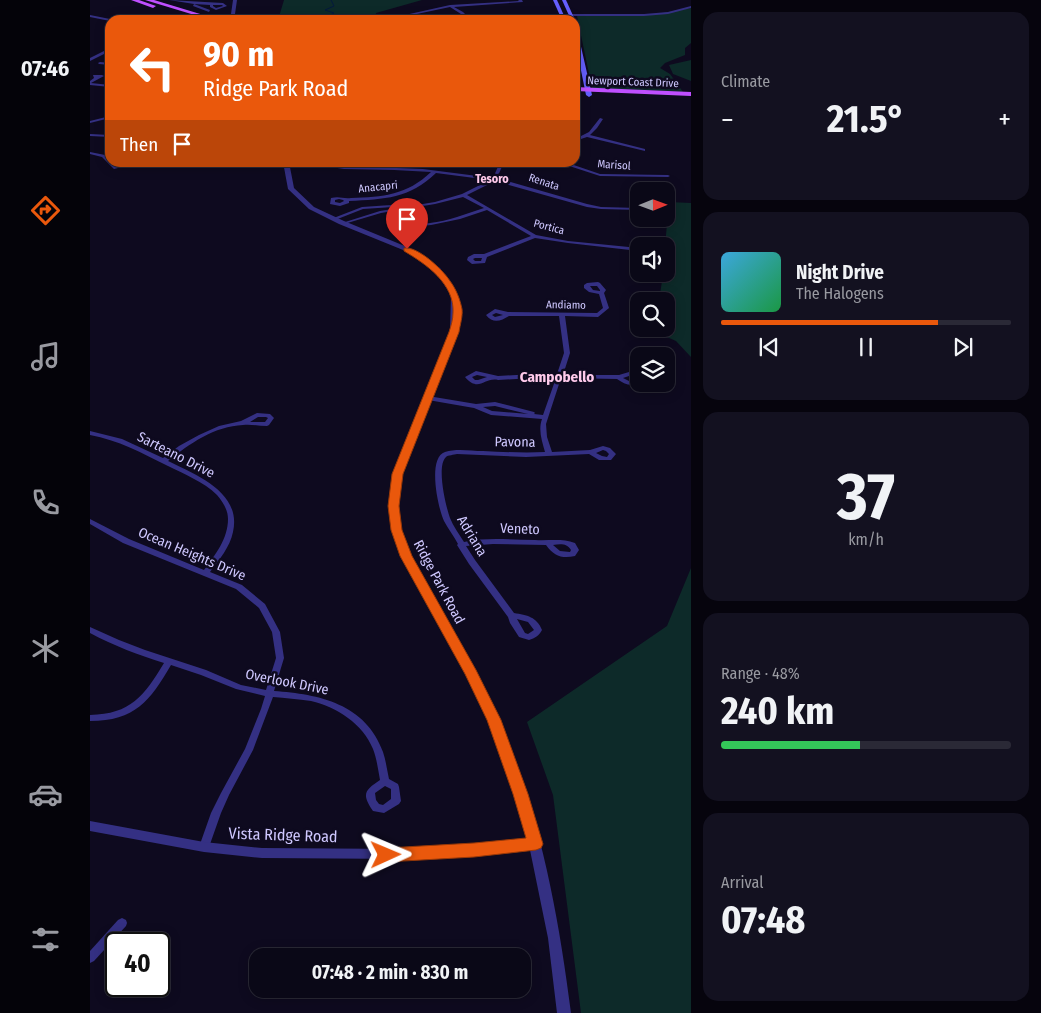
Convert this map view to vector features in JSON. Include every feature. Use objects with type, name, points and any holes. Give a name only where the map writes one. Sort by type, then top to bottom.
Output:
[{"type":"main road","points":[[134,0],[185,15]]},
{"type":"main road","points":[[148,0],[194,15]]},
{"type":"main road","points":[[555,0],[562,15]]},
{"type":"main road","points":[[564,0],[571,15]]},
{"type":"main road","points":[[580,53],[588,92]]},
{"type":"main road","name":"Newport Coast Drive","points":[[580,92],[691,94]]},
{"type":"main road","name":"Newport Coast Drive","points":[[588,92],[691,98]]},
{"type":"street","points":[[174,0],[225,5],[203,15]]},
{"type":"street","points":[[174,0],[209,11]]},
{"type":"street","points":[[234,15],[233,14],[235,0]]},
{"type":"street","points":[[449,0],[450,8],[454,12],[463,15]]},
{"type":"street","points":[[407,15],[450,6],[520,1]]},
{"type":"street","points":[[212,4],[211,6],[216,9]]},
{"type":"street","points":[[580,16],[642,15],[672,12],[691,6]]},
{"type":"street","points":[[90,16],[105,19]]},
{"type":"street","points":[[90,60],[105,52]]},
{"type":"street","points":[[100,63],[105,64]]},
{"type":"street","points":[[90,83],[96,78]]},
{"type":"street","points":[[90,83],[105,85]]},
{"type":"street","points":[[90,122],[105,118]]},
{"type":"street","points":[[580,138],[588,136],[596,129],[601,119]]},
{"type":"street","points":[[90,135],[105,136]]},
{"type":"street","points":[[588,136],[643,150]]},
{"type":"street","points":[[90,153],[105,158]]},
{"type":"street","name":"Ridge Park Road","points":[[286,167],[286,180],[296,197],[307,207],[415,254],[436,269],[450,287],[456,302],[457,322],[398,474],[394,506],[396,530],[406,556],[494,720],[521,794],[536,844],[547,892],[559,966],[564,1013]]},
{"type":"street","name":"Renata","points":[[340,167],[358,167]]},
{"type":"street","name":"Renata","points":[[396,167],[495,179],[601,208],[630,209]]},
{"type":"street","points":[[333,219],[362,208],[435,203],[464,195],[495,179],[500,167]]},
{"type":"street","name":"Marisol","points":[[576,167],[600,174],[668,176]]},
{"type":"street","name":"Anacapri","points":[[347,200],[403,195],[426,181],[434,172]]},
{"type":"street","name":"Portica","points":[[464,195],[535,236],[560,241],[630,249]]},
{"type":"street","points":[[344,223],[371,214],[409,206]]},
{"type":"street","points":[[362,208],[371,214]]},
{"type":"street","points":[[420,225],[460,218],[486,209]]},
{"type":"street","points":[[485,256],[535,236]]},
{"type":"street","name":"Andiamo","points":[[508,314],[593,315],[602,313],[606,308],[601,293]]},
{"type":"street","points":[[549,454],[543,430],[545,417],[567,353],[562,315]]},
{"type":"street","points":[[490,378],[618,377],[630,383]]},
{"type":"street","points":[[428,398],[476,406],[491,413],[504,410],[545,417]]},
{"type":"street","points":[[162,461],[178,449],[204,435],[243,423]]},
{"type":"street","name":"Sarteano Drive","points":[[90,433],[124,442],[206,482],[222,496],[228,504],[232,523],[230,534],[222,553],[206,573]]},
{"type":"street","name":"Pavona","points":[[441,458],[445,454],[458,452],[512,455],[591,452]]},
{"type":"street","name":"Adriana","points":[[441,458],[438,475],[440,496],[447,519],[461,545],[512,616]]},
{"type":"street","name":"Ocean Heights Drive","points":[[90,522],[126,541],[239,587],[262,606],[270,619],[279,645],[280,658],[257,733],[225,793],[204,847]]},
{"type":"street","name":"Veneto","points":[[461,545],[502,540],[548,543]]},
{"type":"street","name":"Overlook Drive","points":[[90,630],[123,647],[198,670],[238,687],[269,694],[315,698],[341,709],[353,716],[364,727],[372,740],[378,752],[384,781]]},
{"type":"street","points":[[90,718],[108,717],[133,707],[151,692],[169,662]]},
{"type":"street","name":"Vista Ridge Road","points":[[90,826],[204,847],[262,853],[386,855],[536,844]]},
{"type":"street","points":[[90,958],[122,923]]},
{"type":"green space","points":[[284,0],[422,0],[376,13],[376,15],[280,15]]},
{"type":"green space","points":[[691,8],[691,43],[685,48],[685,55],[665,63],[660,68],[670,74],[683,92],[592,88],[580,30],[580,16],[650,15]]},
{"type":"green space","points":[[691,60],[691,81],[673,74],[669,65]]},
{"type":"green space","points":[[675,202],[691,203],[691,357],[676,341],[667,337],[675,337],[675,292],[660,292],[662,282],[675,282],[675,237],[666,237],[667,228],[675,228]]},
{"type":"green space","points":[[691,568],[691,1013],[581,1013],[553,795],[527,722],[667,626]]},
{"type":"waterway","points":[[330,15],[334,13],[325,10],[334,6],[331,0]]},
{"type":"district","name":"Tesoro","points":[[492,179]]},
{"type":"district","name":"Campobello","points":[[557,377]]},
{"type":"route","points":[[386,855],[536,844],[521,794],[494,720],[406,556],[396,530],[394,506],[398,474],[454,332],[458,312],[453,292],[440,273],[426,260],[407,249]]}]
